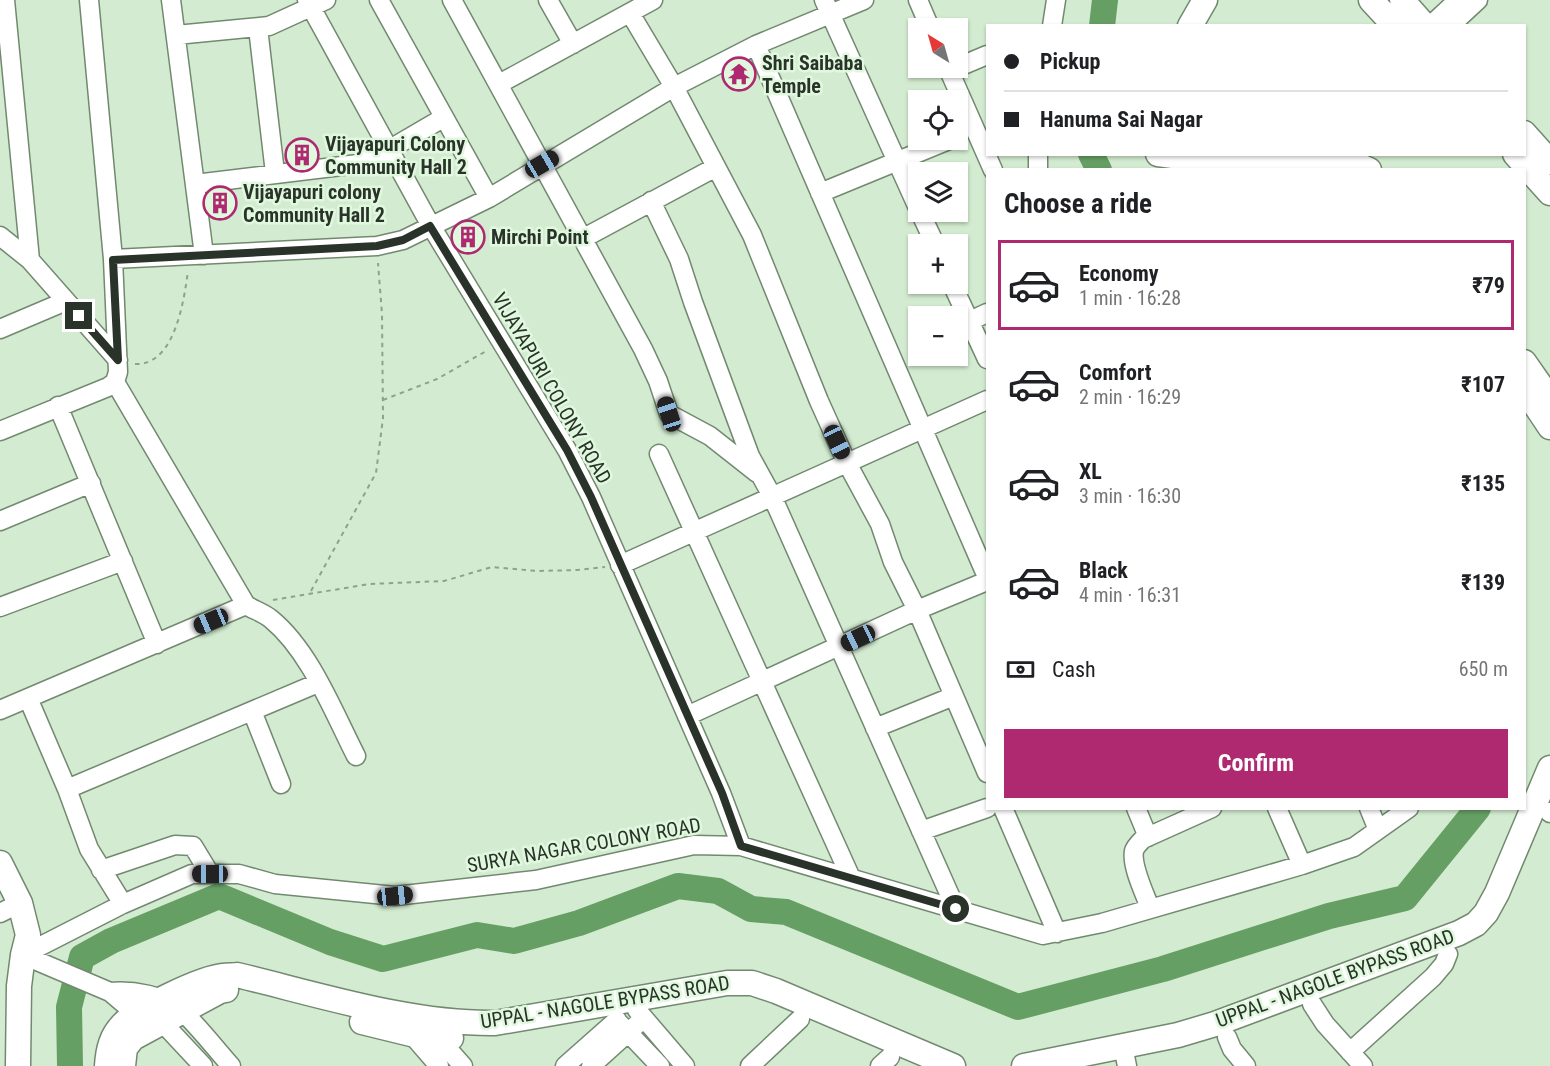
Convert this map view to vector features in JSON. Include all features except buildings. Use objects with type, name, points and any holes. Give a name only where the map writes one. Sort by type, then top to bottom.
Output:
[{"type":"street","points":[[5,0],[30,260]]},
{"type":"street","points":[[0,431],[108,387],[118,377],[113,260],[89,0]]},
{"type":"street","points":[[171,0],[195,184],[197,255]]},
{"type":"street","points":[[379,0],[489,198]]},
{"type":"street","points":[[452,0],[643,350],[658,381],[669,414],[710,436],[761,477]]},
{"type":"street","points":[[548,0],[573,44]]},
{"type":"street","points":[[499,84],[653,0]]},
{"type":"street","points":[[113,260],[377,246],[403,240],[489,198],[542,164],[674,87],[827,7],[864,0]]},
{"type":"street","points":[[918,0],[926,18]]},
{"type":"street","points":[[1176,24],[1188,0]]},
{"type":"street","points":[[1191,24],[1205,0]]},
{"type":"street","points":[[1371,0],[1393,24]]},
{"type":"street","points":[[1402,0],[1423,24]]},
{"type":"street","points":[[1434,24],[1478,0]]},
{"type":"street","points":[[1052,24],[1055,1]]},
{"type":"street","points":[[176,34],[258,28],[279,23],[315,3]]},
{"type":"street","name":"VIJAYAPURI COLONY ROAD","points":[[315,3],[430,226],[567,450],[591,497],[722,793],[741,846]]},
{"type":"street","points":[[827,7],[908,186]]},
{"type":"street","points":[[630,13],[674,87],[752,235],[819,401],[847,463],[880,524],[893,562],[986,770]]},
{"type":"street","points":[[258,28],[275,173]]},
{"type":"street","points":[[756,45],[986,577]]},
{"type":"street","points":[[968,62],[986,55]]},
{"type":"street","points":[[954,78],[981,126],[986,144]]},
{"type":"street","points":[[195,184],[358,164],[390,149],[443,118]]},
{"type":"street","points":[[1526,135],[1550,162]]},
{"type":"street","points":[[820,193],[925,150]]},
{"type":"street","points":[[1173,156],[1261,168]]},
{"type":"street","points":[[1285,156],[1358,165],[1365,168]]},
{"type":"street","points":[[1517,156],[1550,193]]},
{"type":"street","points":[[582,239],[716,167]]},
{"type":"street","points":[[651,201],[679,259],[750,456],[772,496],[956,909]]},
{"type":"street","points":[[0,236],[30,260],[118,360]]},
{"type":"street","points":[[957,294],[986,357]]},
{"type":"street","points":[[0,329],[66,301]]},
{"type":"street","points":[[970,321],[986,313]]},
{"type":"street","points":[[1526,365],[1550,399]]},
{"type":"street","points":[[115,382],[246,605],[270,618],[289,637],[307,662],[356,756]]},
{"type":"street","points":[[1526,391],[1550,427]]},
{"type":"street","points":[[621,565],[986,400]]},
{"type":"street","points":[[58,406],[158,644]]},
{"type":"street","points":[[659,454],[851,878]]},
{"type":"street","points":[[0,521],[91,483]]},
{"type":"street","points":[[0,607],[123,561]]},
{"type":"street","points":[[687,716],[986,579]]},
{"type":"street","points":[[0,710],[246,605]]},
{"type":"street","points":[[67,789],[318,683]]},
{"type":"street","points":[[875,728],[954,696]]},
{"type":"street","points":[[28,698],[67,789],[89,849],[123,904]]},
{"type":"street","points":[[252,711],[280,784]]},
{"type":"street","name":"UPPAL - NAGOLE BYPASS ROAD","points":[[1024,1066],[1125,1057],[1189,1047],[1227,1037],[1465,948],[1484,937],[1499,924],[1508,907],[1545,793]]},
{"type":"street","name":"UPPAL - NAGOLE BYPASS ROAD","points":[[1097,1066],[1459,933],[1476,924],[1486,913],[1545,793]]},
{"type":"street","points":[[921,831],[986,808]]},
{"type":"street","points":[[1004,810],[1057,933]]},
{"type":"street","points":[[1137,810],[1148,837]]},
{"type":"street","points":[[1150,908],[1135,868],[1134,851],[1143,839],[1208,810]]},
{"type":"street","points":[[1278,810],[1302,865]]},
{"type":"street","points":[[1370,810],[1378,830]]},
{"type":"street","name":"SURYA NAGAR COLONY ROAD","points":[[23,955],[123,904],[192,874],[239,874],[275,884],[395,896],[536,880],[694,845],[741,846],[1043,934],[1057,933],[1102,923],[1302,865],[1354,847],[1406,810]]},
{"type":"street","points":[[101,870],[175,845],[193,846],[210,874]]},
{"type":"street","points":[[0,863],[10,908],[28,935],[19,986],[18,1066]]},
{"type":"street","points":[[1350,1052],[1433,976],[1444,964],[1448,954]]},
{"type":"street","points":[[23,955],[110,992],[136,1014]]},
{"type":"street","name":"UPPAL - NAGOLE BYPASS ROAD","points":[[123,1066],[125,1048],[133,1038],[211,979],[237,975],[393,1012],[423,1029],[461,1023],[495,1023],[739,981],[776,991],[953,1066]]},
{"type":"street","name":"UPPAL - NAGOLE BYPASS ROAD","points":[[107,1066],[108,1050],[113,1038],[124,1023],[136,1014],[168,1011],[220,991],[233,989],[462,1039],[496,1037],[628,1019],[717,999],[742,998],[765,1004],[894,1063]]},
{"type":"street","points":[[110,992],[127,990],[168,1011],[231,1066]]},
{"type":"street","points":[[1312,1004],[1325,1024],[1363,1066]]},
{"type":"street","points":[[168,1011],[203,1066]]},
{"type":"street","points":[[565,1066],[628,1019]]},
{"type":"street","points":[[591,1066],[628,1019]]},
{"type":"street","points":[[628,1019],[660,1066]]},
{"type":"street","points":[[628,1019],[685,1066]]},
{"type":"street","points":[[750,1066],[800,1019]]},
{"type":"street","points":[[423,1029],[439,1066]]},
{"type":"street","points":[[423,1029],[463,1066]]},
{"type":"street","points":[[1227,1037],[1232,1050],[1246,1066]]},
{"type":"path","points":[[310,593],[376,473],[383,418],[382,314],[377,246]]},
{"type":"path","points":[[118,360],[131,364],[144,364],[163,351],[174,332],[197,255]]},
{"type":"path","points":[[383,400],[437,379],[502,343]]},
{"type":"path","points":[[246,605],[369,584],[444,581],[492,567],[547,570],[621,565]]},
{"type":"waterway","points":[[1102,24],[1105,0]]},
{"type":"waterway","points":[[1092,156],[1098,168]]},
{"type":"waterway","points":[[70,1066],[69,1007],[82,957],[111,941],[219,896],[330,942],[383,959],[477,935],[514,941],[579,923],[678,886],[718,891],[751,909],[786,912],[1018,1007],[1163,969],[1329,916],[1405,898],[1476,810]]},
{"type":"place","name":"Shri Saibaba Temple","points":[[739,74]]},
{"type":"place","name":"Vijayapuri Colony Community Hall 2","points":[[302,155]]},
{"type":"place","name":"Vijayapuri colony Community Hall 2","points":[[220,203]]},
{"type":"place","name":"Mirchi Point","points":[[468,237]]},
{"type":"route","points":[[79,316],[118,360],[113,260],[377,246],[403,240],[430,226],[567,450],[591,497],[722,793],[741,846],[956,909]]}]
